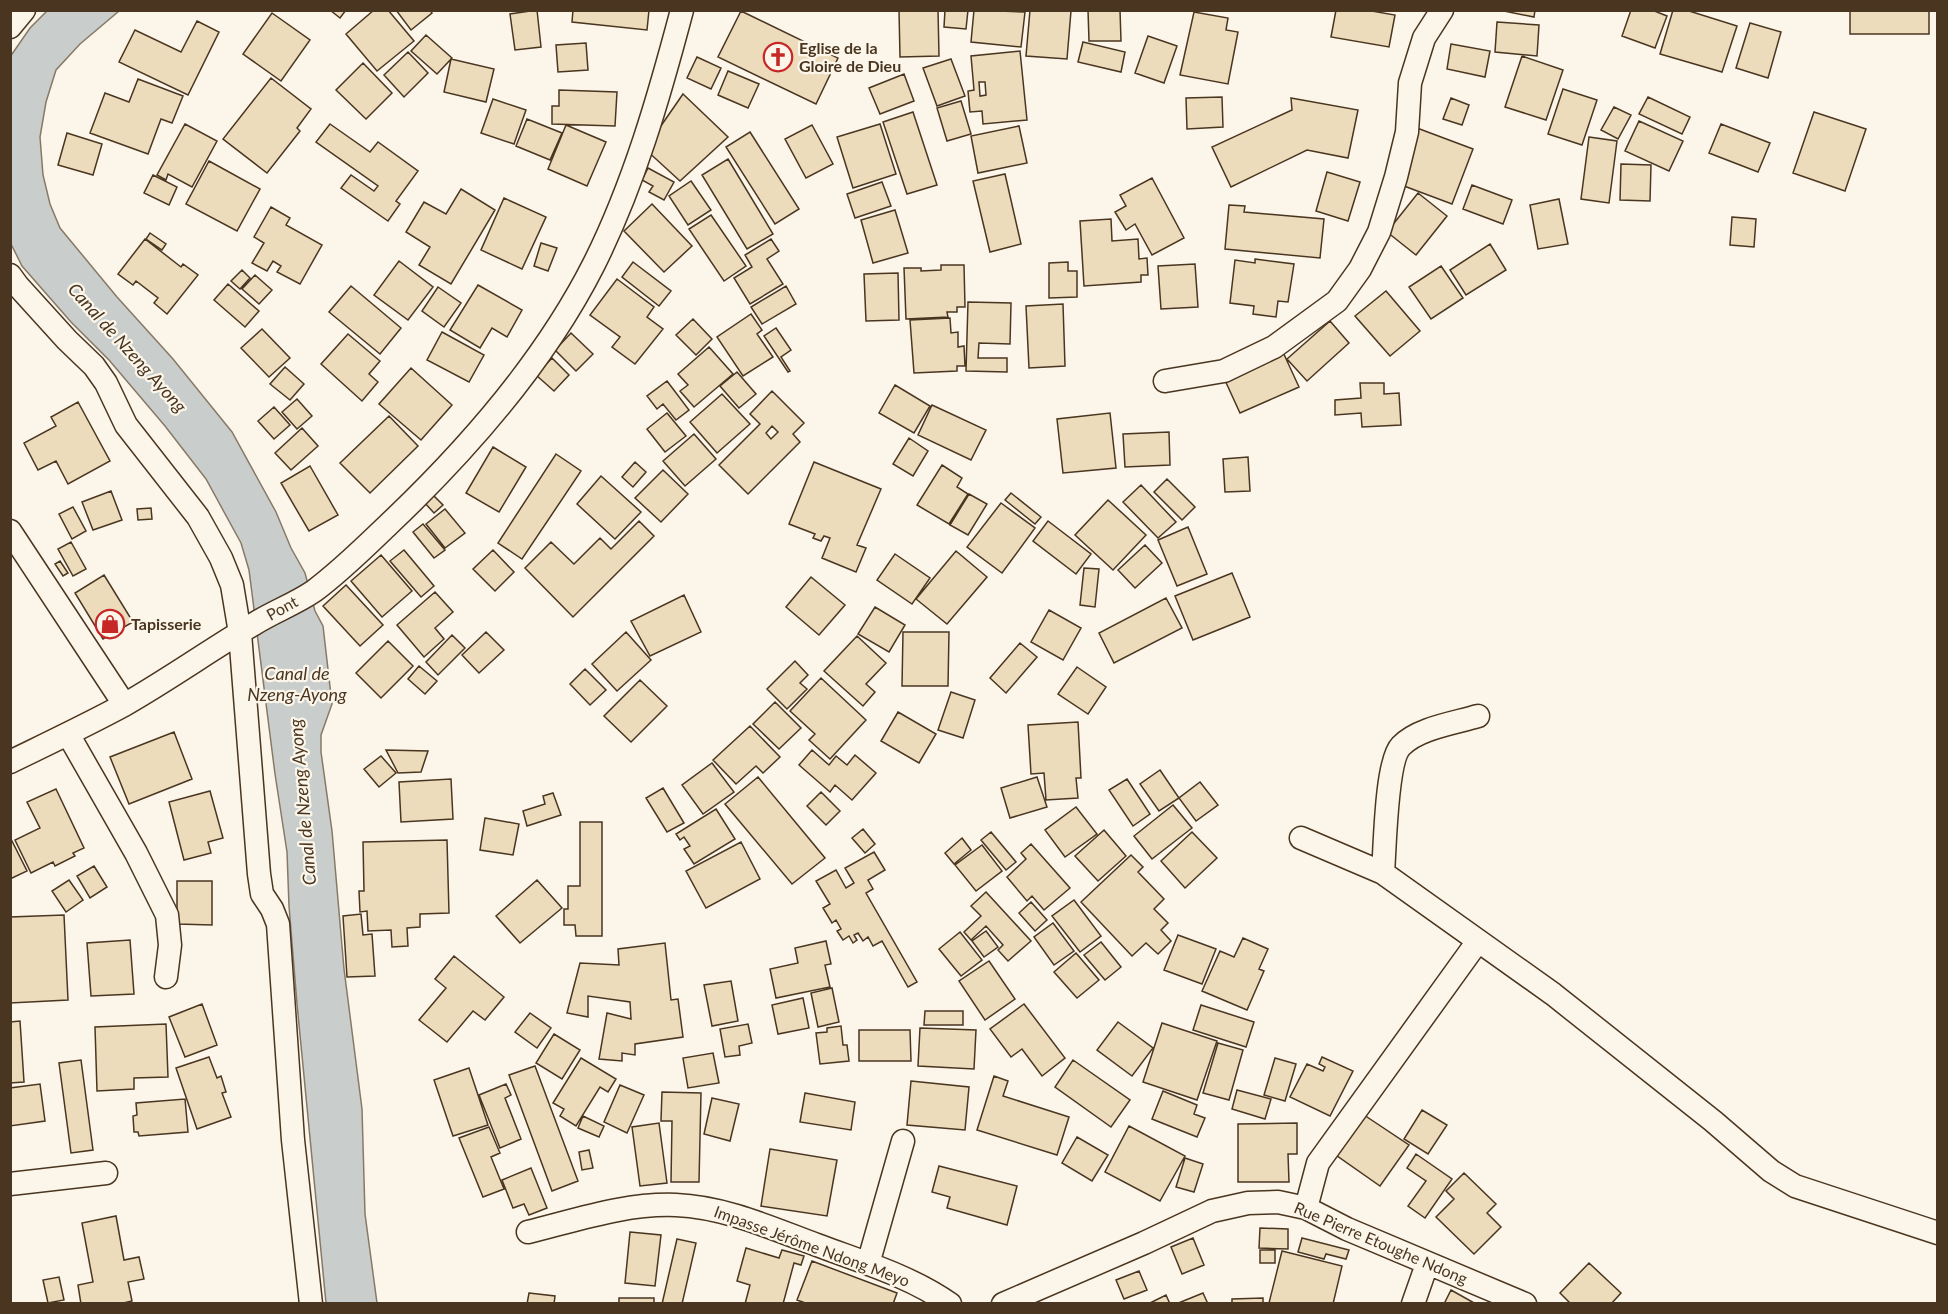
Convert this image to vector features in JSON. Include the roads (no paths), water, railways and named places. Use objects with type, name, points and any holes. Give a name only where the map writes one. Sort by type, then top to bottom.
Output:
[{"type":"street","points":[[10,27],[24,10]]},
{"type":"street","name":"Pont","points":[[10,762],[124,704],[312,592],[339,572],[447,468],[507,396],[570,309],[595,263],[640,156],[661,91],[682,10]]},
{"type":"street","points":[[1165,381],[1224,371],[1274,347],[1337,301],[1360,269],[1379,232],[1407,132],[1410,83],[1424,38],[1442,10]]},
{"type":"street","points":[[10,275],[66,340],[94,366],[106,382],[126,425],[198,517],[221,558],[247,629],[259,874],[262,894],[278,924],[294,1140],[311,1304]]},
{"type":"street","points":[[10,531],[124,704]]},
{"type":"street","points":[[1383,873],[1392,765],[1400,746],[1425,731],[1478,716]]},
{"type":"street","points":[[68,734],[164,907],[170,945],[166,977]]},
{"type":"street","points":[[1301,838],[1383,873],[1553,994],[1779,1176],[1795,1186],[1938,1233]]},
{"type":"street","points":[[1306,1208],[1318,1163],[1479,941]]},
{"type":"street","points":[[868,1264],[903,1141]]},
{"type":"street","points":[[10,1185],[106,1173]]},
{"type":"street","name":"Rue Pierre Etoughe Ndong","points":[[1003,1304],[1144,1244],[1212,1211],[1248,1203],[1278,1202],[1306,1208],[1347,1229],[1525,1304]]},
{"type":"street","name":"Impasse Jérôme Ndong Meyo","points":[[528,1232],[623,1208],[675,1205],[710,1208],[868,1264],[927,1288],[950,1304]]},
{"type":"street","points":[[1413,1304],[1427,1264]]},
{"type":"water","name":"Canal de Nzeng-Ayong","points":[[47,11],[119,11],[80,44],[56,70],[46,102],[40,137],[43,175],[50,204],[60,228],[117,297],[173,359],[232,432],[276,512],[291,548],[305,573],[315,611],[323,626],[332,704],[321,735],[321,752],[332,831],[344,969],[362,1109],[365,1214],[377,1303],[326,1303],[297,1004],[287,852],[249,570],[241,543],[206,479],[109,360],[71,322],[22,266],[10,242],[10,57],[30,28]]},
{"type":"place","name":"Eglise de la Gloire de Dieu","points":[[778,57]]},
{"type":"place","name":"Tapisserie","points":[[110,624]]},
{"type":"water label","name":"Canal de Nzeng Ayong","points":[[127,348]]},
{"type":"water label","name":"Canal de Nzeng Ayong","points":[[303,802]]}]
